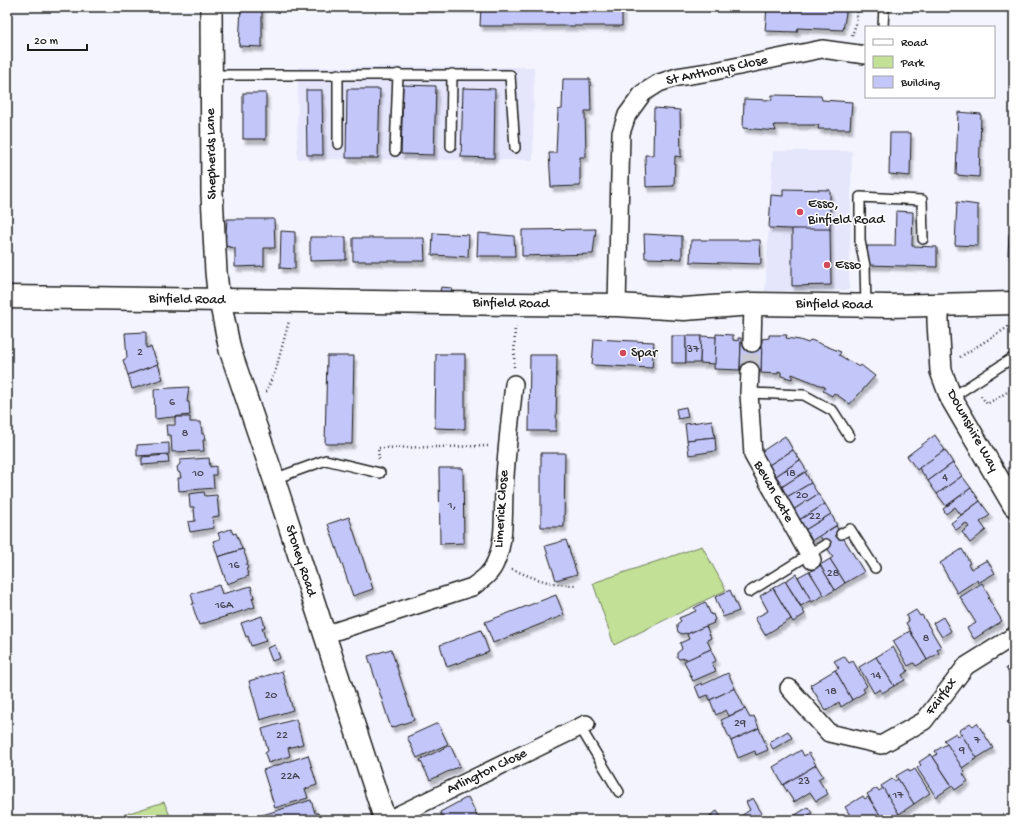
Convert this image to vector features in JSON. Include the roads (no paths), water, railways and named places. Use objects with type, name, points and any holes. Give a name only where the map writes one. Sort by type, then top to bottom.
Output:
[{"type":"main road","name":"Binfield Road","points":[[7,297],[220,301],[617,305],[684,309],[753,304],[938,305],[1014,303]]},
{"type":"street","name":"Shepherds Lane","points":[[212,7],[212,194],[216,272],[220,301]]},
{"type":"street","name":"St Anthonys Close","points":[[617,305],[621,133],[627,115],[643,93],[659,83],[677,77],[715,71],[822,49],[865,55]]},
{"type":"street","name":"Stoney Road","points":[[220,301],[230,350],[386,820]]},
{"type":"street","points":[[752,343],[753,304]]},
{"type":"street","name":"Downshire Way","points":[[938,305],[941,371],[951,398],[1014,506]]},
{"type":"street","name":"Bevan Gate","points":[[750,371],[748,393],[753,455],[810,558]]},
{"type":"street","name":"Limerick Close","points":[[324,635],[472,587],[487,576],[496,562],[501,545],[507,446],[514,384]]},
{"type":"street","name":"Fairfax","points":[[789,688],[829,733],[881,745],[924,721],[966,666],[1014,636]]},
{"type":"street","name":"Arlington Close","points":[[386,820],[583,726]]},
{"type":"lane","points":[[883,26],[884,7]]},
{"type":"lane","points":[[338,74],[338,144]]},
{"type":"lane","points":[[395,151],[398,74]]},
{"type":"lane","points":[[450,146],[452,74]]},
{"type":"lane","points":[[212,75],[510,75],[515,148]]},
{"type":"lane","points":[[866,305],[865,266],[860,241],[860,197],[922,200],[923,239]]},
{"type":"lane","points":[[951,398],[1014,357]]},
{"type":"lane","points":[[748,393],[804,395],[833,411],[849,436]]},
{"type":"lane","points":[[274,479],[326,460],[380,473]]},
{"type":"lane","points":[[841,534],[850,529],[875,568]]},
{"type":"lane","points":[[749,592],[810,558],[826,544]]},
{"type":"lane","points":[[583,726],[619,792]]},
{"type":"tunnel","points":[[750,371],[752,343]]},
{"type":"place","name":"Esso, Binfield Road","points":[[800,212]]},
{"type":"place","name":"Esso","points":[[827,265]]},
{"type":"place","name":"Spar","points":[[623,353]]}]
